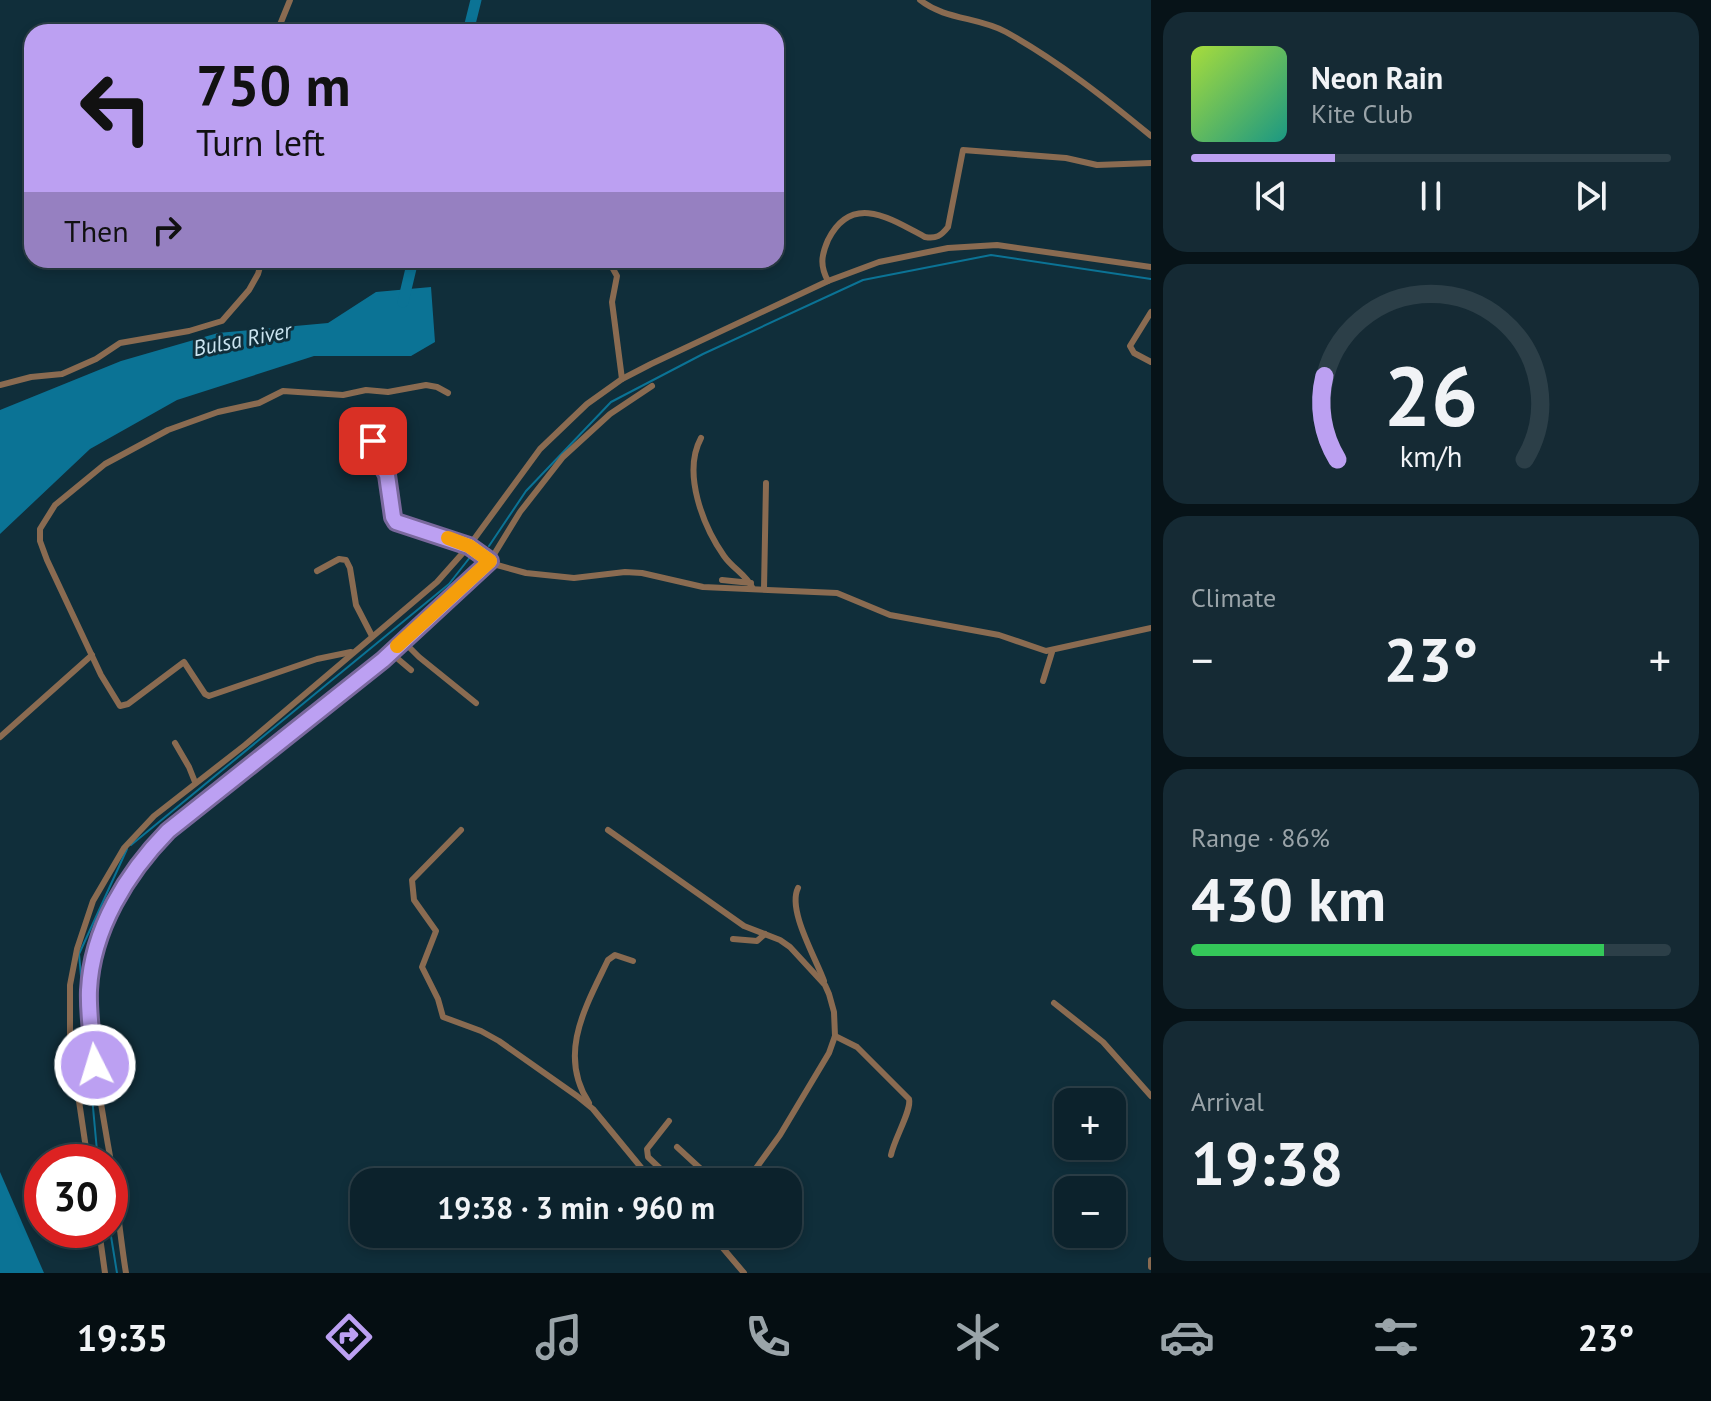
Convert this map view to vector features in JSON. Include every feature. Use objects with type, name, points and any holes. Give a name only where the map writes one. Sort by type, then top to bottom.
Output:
[{"type":"street","points":[[280,24],[290,0]]},
{"type":"street","points":[[920,0],[953,16],[1002,30],[1088,85],[1151,136]]},
{"type":"street","points":[[828,281],[821,266],[825,246],[836,226],[853,214],[875,214],[925,237],[933,238],[944,232],[948,227],[963,150],[1049,156],[1090,164],[1151,163]]},
{"type":"street","points":[[85,1144],[68,1022],[70,985],[77,949],[93,901],[124,848],[154,816],[245,745],[437,582],[469,546],[540,449],[575,414],[622,379],[828,281],[914,253],[972,245],[1017,246],[1151,267]]},
{"type":"street","points":[[0,385],[31,377],[62,374],[96,359],[120,343],[189,331],[222,321],[249,290],[260,268]]},
{"type":"street","points":[[614,268],[617,273],[612,302],[622,379]]},
{"type":"street","points":[[1151,312],[1130,346],[1134,353],[1151,362]]},
{"type":"street","points":[[354,652],[317,659],[209,696],[184,662],[123,707],[117,704],[47,560],[39,535],[42,523],[50,511],[90,474],[127,450],[168,430],[218,412],[259,403],[279,392],[343,395],[366,390],[388,392],[426,385],[448,393]]},
{"type":"street","points":[[126,1273],[95,1065],[90,1006],[92,966],[115,901],[140,862],[168,831],[394,649],[490,561],[520,512],[553,468],[610,414],[652,386]]},
{"type":"street","points":[[362,426],[372,435],[376,455],[387,475],[396,522],[469,546],[490,561],[515,570],[556,577],[642,573],[703,587],[752,586]]},
{"type":"street","points":[[701,438],[695,458],[699,502],[725,557],[752,586]]},
{"type":"street","points":[[764,589],[766,483]]},
{"type":"street","points":[[317,571],[339,559],[346,560],[356,605],[372,636]]},
{"type":"street","points":[[722,580],[764,589],[837,593],[890,615],[976,630],[1052,652],[1151,628]]},
{"type":"street","points":[[403,641],[414,654],[476,703]]},
{"type":"street","points":[[394,649],[398,659],[411,670]]},
{"type":"street","points":[[1043,681],[1052,652]]},
{"type":"street","points":[[0,737],[92,655]]},
{"type":"street","points":[[175,743],[195,782]]},
{"type":"street","points":[[461,830],[412,880],[414,900],[436,931],[422,967],[443,1017],[499,1041],[542,1069],[593,1109]]},
{"type":"street","points":[[608,830],[734,919],[790,947],[825,985]]},
{"type":"street","points":[[756,1168],[780,1135],[829,1053],[835,1036],[834,1012],[794,901],[798,888]]},
{"type":"street","points":[[733,939],[757,941],[765,934]]},
{"type":"street","points":[[633,961],[615,955],[608,960],[577,1028],[573,1064],[582,1092],[593,1109],[641,1168]]},
{"type":"street","points":[[1054,1003],[1103,1042],[1151,1096]]},
{"type":"street","points":[[835,1036],[857,1047],[909,1099],[910,1110],[897,1133],[891,1155]]},
{"type":"street","points":[[660,1168],[648,1157],[647,1149],[669,1121]]},
{"type":"street","points":[[677,1147],[700,1168]]},
{"type":"street","points":[[102,1248],[105,1273]]},
{"type":"street","points":[[725,1248],[744,1273]]},
{"type":"street","points":[[1151,1260],[1151,1267]]},
{"type":"water","points":[[431,287],[435,342],[411,356],[314,356],[177,400],[90,449],[0,534],[0,410],[121,361],[218,333],[328,323],[376,292]]},
{"type":"water","points":[[0,1172],[24,1227],[24,1248],[33,1248],[44,1273],[0,1273]]},
{"type":"waterway","name":"Bulsa River","points":[[470,24],[476,0]]},
{"type":"waterway","points":[[489,546],[526,491],[611,402],[703,354],[863,280],[991,255],[1151,279]]},
{"type":"waterway","name":"Bulsa River","points":[[403,302],[411,268]]},
{"type":"waterway","points":[[131,845],[449,584],[471,556]]},
{"type":"waterway","points":[[96,1144],[79,954],[127,849]]},
{"type":"waterway","points":[[113,1248],[117,1273]]},
{"type":"slow traffic","points":[[397,646],[490,561],[469,546],[448,538]]},
{"type":"route","points":[[95,1065],[89,994],[92,966],[115,901],[140,862],[168,831],[383,660],[490,561],[469,546],[396,522],[387,475],[376,455],[373,441]]}]
